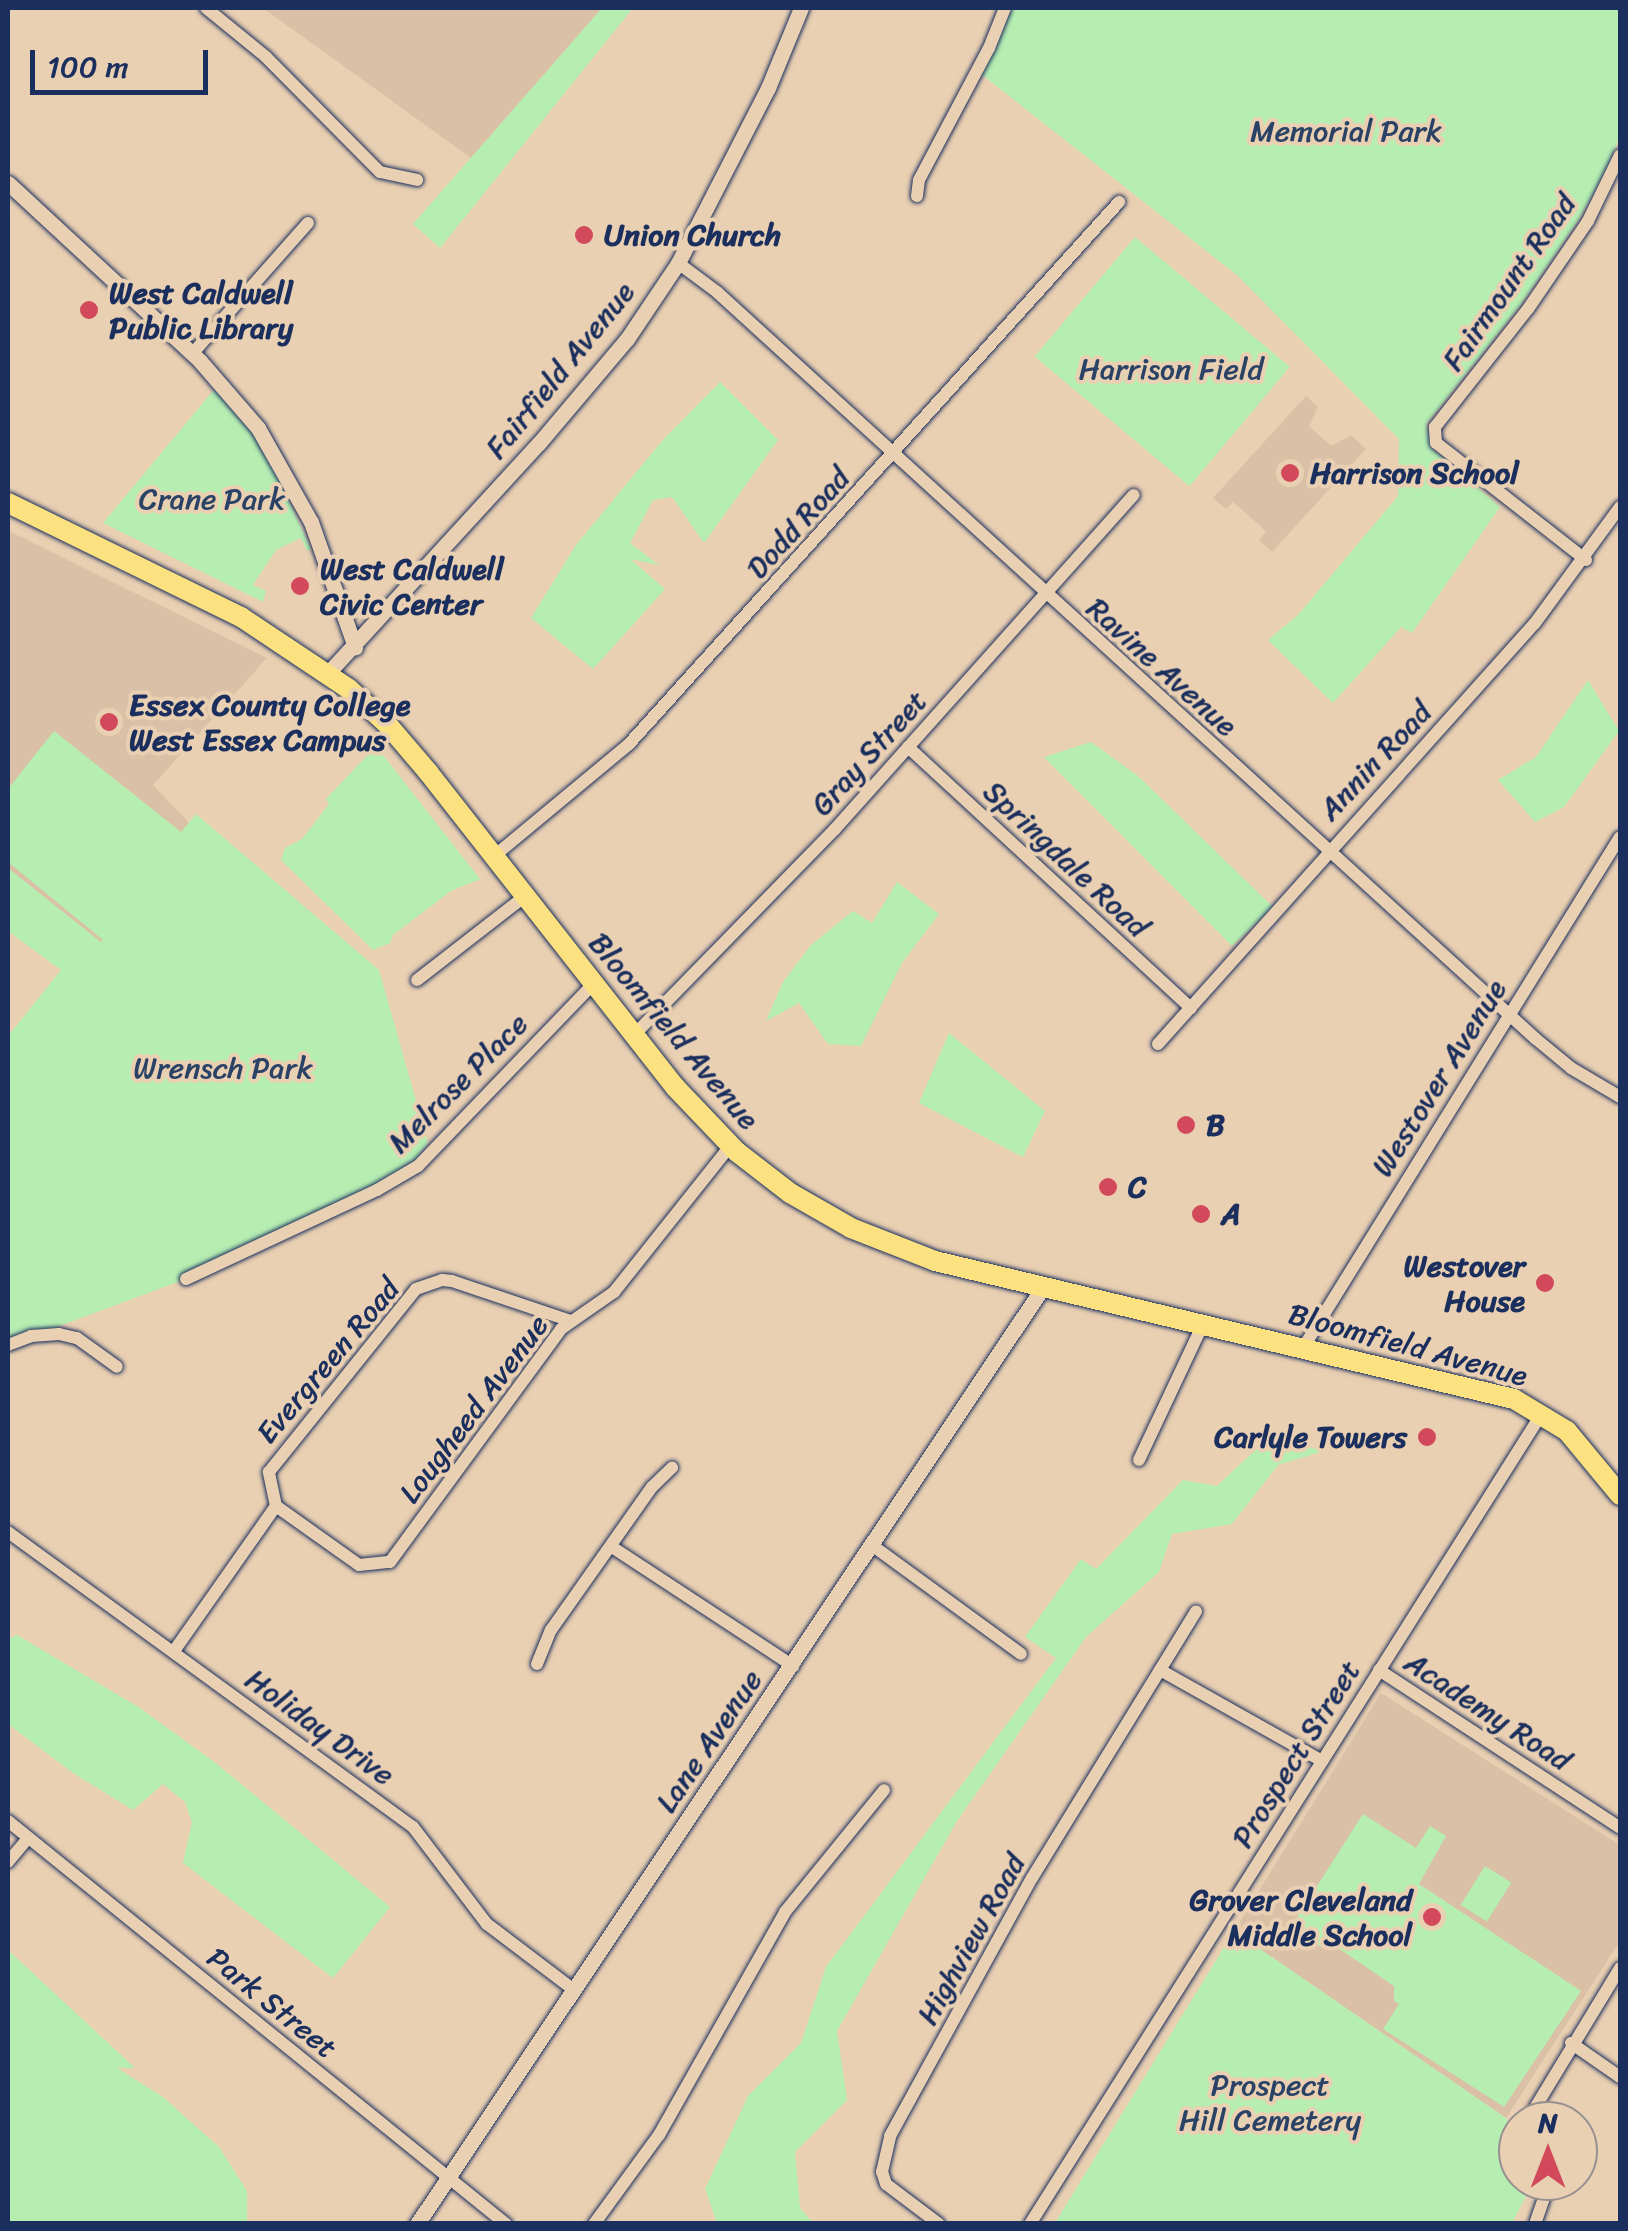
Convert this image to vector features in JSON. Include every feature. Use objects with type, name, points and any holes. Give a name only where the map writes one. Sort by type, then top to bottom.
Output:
[{"type":"main road","name":"Bloomfield Avenue","points":[[8,503],[213,602],[328,672],[400,737],[633,1036],[730,1146],[780,1186],[865,1235],[935,1261],[1496,1394],[1542,1413],[1575,1439],[1620,1495]]},
{"type":"street","points":[[206,8],[266,57],[380,172],[417,180]]},
{"type":"street","name":"Fairfield Avenue","points":[[328,672],[355,647],[627,339],[678,263],[768,88],[802,8]]},
{"type":"street","points":[[917,196],[919,180],[989,48],[1005,8]]},
{"type":"street","name":"Fairmount Road","points":[[1586,560],[1436,444],[1434,435],[1435,427],[1528,309],[1588,221],[1620,155]]},
{"type":"street","points":[[8,183],[192,354],[241,406],[282,467],[323,551],[355,647]]},
{"type":"street","name":"Dodd Road","points":[[493,856],[629,744],[1120,202]]},
{"type":"street","points":[[192,354],[308,223]]},
{"type":"street","name":"Ravine Avenue","points":[[678,263],[717,292],[1508,1014],[1571,1068],[1620,1097]]},
{"type":"street","name":"Gray Street","points":[[633,1036],[835,830],[1134,495]]},
{"type":"street","name":"Annin Road","points":[[1158,1044],[1328,850],[1536,623],[1586,560],[1620,507]]},
{"type":"street","name":"Springdale Road","points":[[908,748],[1190,1008]]},
{"type":"street","name":"Westover Avenue","points":[[1303,1348],[1620,837]]},
{"type":"street","points":[[417,980],[524,897]]},
{"type":"street","name":"Melrose Place","points":[[186,1279],[376,1190],[418,1166],[592,985]]},
{"type":"street","name":"Lougheed Avenue","points":[[276,1506],[358,1565],[380,1566],[390,1562],[549,1344],[571,1321],[614,1292],[730,1146]]},
{"type":"street","name":"Evergreen Road","points":[[276,1506],[270,1472],[416,1289],[442,1280],[452,1281],[571,1321]]},
{"type":"street","name":"Lane Avenue","points":[[417,2224],[1043,1287]]},
{"type":"street","points":[[1139,1460],[1203,1324]]},
{"type":"street","points":[[8,1345],[31,1336],[59,1334],[77,1338],[117,1366]]},
{"type":"street","name":"Prospect Street","points":[[1030,2224],[1542,1413]]},
{"type":"street","points":[[538,1664],[552,1630],[652,1487],[672,1468]]},
{"type":"street","points":[[174,1651],[276,1506]]},
{"type":"street","name":"Holiday Drive","points":[[8,1532],[413,1826],[487,1924],[574,1990]]},
{"type":"street","points":[[873,1546],[1022,1654]]},
{"type":"street","points":[[612,1547],[793,1666]]},
{"type":"street","name":"Highview Road","points":[[939,2224],[886,2184],[882,2172],[890,2136],[1032,1878],[1196,1611]]},
{"type":"street","points":[[1160,1670],[1322,1761]]},
{"type":"street","name":"Academy Road","points":[[1379,1670],[1620,1828]]},
{"type":"street","points":[[594,2224],[672,2110],[785,1912],[884,1790]]},
{"type":"street","name":"Park Street","points":[[8,1821],[506,2224]]},
{"type":"street","points":[[8,1862],[28,1838]]},
{"type":"street","points":[[1538,2101],[1620,1968]]},
{"type":"street","points":[[1571,2044],[1620,2077]]},
{"type":"shaded area","points":[[263,8],[602,8],[471,158]]},
{"type":"shaded area","name":"Harrison School","points":[[1306,396],[1318,407],[1309,426],[1331,446],[1351,435],[1366,449],[1272,552],[1259,540],[1266,531],[1233,502],[1226,509],[1213,498]]},
{"type":"shaded area","name":"Essex County College West Essex Campus","points":[[11,532],[267,658],[153,785],[195,829],[89,967],[8,899]]},
{"type":"shaded area","name":"Grover Cleveland Middle School","points":[[1381,1693],[1620,1845],[1620,1941],[1517,2101],[1498,2101],[1498,2112],[1234,1931]]},
{"type":"green space","points":[[602,8],[633,8],[440,248],[413,224]]},
{"type":"green space","name":"Memorial Park","points":[[1000,8],[1620,8],[1620,135],[1608,166],[1579,219],[1521,304],[1426,424],[1431,448],[1500,507],[1412,633],[1401,627],[1333,703],[1268,640],[1298,615],[1398,496],[1399,439],[1238,276],[981,74]]},
{"type":"green space","name":"Harrison Field","points":[[1135,237],[1290,367],[1189,486],[1035,357]]},
{"type":"green space","points":[[720,382],[778,440],[704,543],[672,497],[653,500],[630,543],[659,565],[630,559],[665,589],[593,669],[531,618],[576,545],[662,441]]},
{"type":"green space","name":"Crane Park","points":[[217,386],[261,441],[311,549],[307,551],[301,538],[276,550],[253,585],[266,591],[263,602],[103,523]]},
{"type":"green space","points":[[1588,680],[1619,731],[1564,807],[1535,822],[1498,780],[1536,757]]},
{"type":"green space","name":"Wrensch Park","points":[[54,731],[181,832],[196,814],[379,970],[428,1143],[404,1174],[186,1279],[8,1345],[8,1036],[61,970],[8,931],[8,868],[103,940],[8,862],[8,789]]},
{"type":"green space","points":[[1091,742],[1138,776],[1273,907],[1232,946],[1044,757]]},
{"type":"green space","points":[[376,746],[480,879],[451,891],[393,935],[390,943],[373,950],[281,860],[285,848],[302,839],[329,804],[326,799]]},
{"type":"green space","points":[[897,882],[939,914],[902,963],[861,1046],[828,1044],[799,1003],[766,1021],[783,982],[811,945],[853,911],[872,923]]},
{"type":"green space","points":[[949,1033],[1045,1111],[1023,1157],[919,1103]]},
{"type":"green space","points":[[1264,1442],[1327,1450],[1278,1465],[1232,1524],[1172,1534],[1159,1572],[1086,1637],[957,1821],[837,2031],[847,2100],[795,2152],[800,2208],[813,2223],[717,2223],[705,2189],[748,2096],[801,2043],[826,1967],[1056,1658],[1025,1637],[1081,1559],[1096,1569],[1183,1480],[1217,1486]]},
{"type":"green space","points":[[17,1635],[140,1708],[217,1764],[390,1907],[333,1978],[183,1863],[192,1822],[185,1802],[163,1784],[133,1810],[73,1773],[8,1724],[8,1639]]},
{"type":"green space","points":[[1363,1814],[1416,1848],[1430,1826],[1446,1836],[1419,1884],[1581,1991],[1508,2101],[1498,2103],[1383,2029],[1399,2004],[1394,2001],[1394,1986],[1335,1946],[1323,1948],[1291,1927]]},
{"type":"green space","points":[[1485,1866],[1511,1882],[1487,1921],[1461,1905]]},
{"type":"green space","name":"Prospect Hill Cemetery","points":[[1234,1931],[1498,2112],[1498,2201],[1524,2201],[1512,2223],[1055,2223]]},
{"type":"green space","points":[[8,1950],[135,2068],[117,2068],[163,2097],[219,2147],[247,2191],[247,2223],[8,2223]]},
{"type":"place","name":"Union Church","points":[[584,235]]},
{"type":"place","name":"West Caldwell Public Library","points":[[89,310]]},
{"type":"place","name":"Harrison School","points":[[1290,473]]},
{"type":"place","name":"West Caldwell Civic Center","points":[[300,586]]},
{"type":"place","name":"Essex County College West Essex Campus","points":[[109,722]]},
{"type":"place","name":"B","points":[[1186,1125]]},
{"type":"place","name":"C","points":[[1108,1187]]},
{"type":"place","name":"A","points":[[1201,1214]]},
{"type":"place","name":"Westover House","points":[[1545,1283]]},
{"type":"place","name":"Carlyle Towers","points":[[1427,1437]]},
{"type":"place","name":"Grover Cleveland Middle School","points":[[1432,1917]]}]
